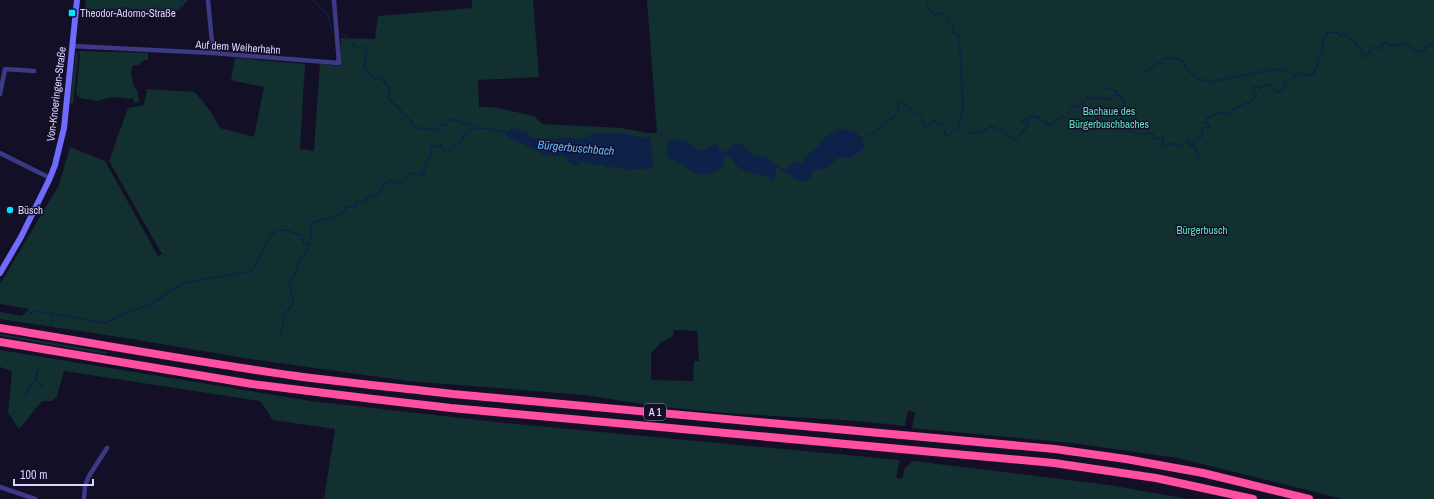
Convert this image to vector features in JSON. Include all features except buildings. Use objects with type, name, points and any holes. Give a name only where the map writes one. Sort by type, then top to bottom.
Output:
[{"type":"highway","name":"A 1","points":[[0,328],[173,357],[375,386],[891,433],[1078,452],[1203,473],[1308,499]]},
{"type":"highway","name":"A 1","points":[[0,342],[252,384],[381,400],[1054,463],[1156,478],[1253,499]]},
{"type":"main road","name":"Von-Knoeringen-Straße","points":[[0,273],[21,237],[55,165],[64,128],[77,0]]},
{"type":"street","points":[[208,0],[214,53]]},
{"type":"street","name":"Auf dem Weiherhahn","points":[[72,46],[214,53],[339,63],[334,0]]},
{"type":"street","points":[[0,94],[5,68],[34,71]]},
{"type":"street","points":[[0,153],[50,178]]},
{"type":"street","points":[[84,499],[85,486],[89,476],[107,448]]},
{"type":"street","points":[[0,487],[35,499]]},
{"type":"green space","points":[[86,0],[188,0],[180,9],[173,13],[153,13],[153,17],[84,17]]},
{"type":"green space","name":"Bürgerbusch","points":[[472,0],[533,0],[539,77],[478,80],[479,107],[493,107],[534,116],[542,124],[621,128],[647,133],[657,133],[647,0],[1434,0],[1434,499],[1343,499],[1178,458],[1072,443],[912,428],[915,412],[908,411],[905,426],[858,421],[725,413],[655,406],[584,395],[408,381],[250,359],[0,319],[0,312],[22,316],[29,309],[0,304],[0,284],[59,185],[70,147],[105,161],[158,256],[162,254],[109,161],[128,108],[144,105],[147,89],[195,92],[211,112],[220,128],[254,137],[264,87],[234,81],[231,79],[235,58],[305,64],[300,149],[314,151],[320,64],[340,66],[341,38],[375,39],[378,16],[472,8]],"holes":[[[674,330],[697,331],[699,361],[694,361],[693,381],[651,380],[651,354],[660,343],[673,336]]]},
{"type":"green space","points":[[76,51],[78,55],[73,105],[70,103]]},
{"type":"green space","points":[[79,51],[148,53],[148,60],[144,60],[138,65],[132,66],[131,75],[134,86],[138,92],[139,102],[135,103],[132,98],[115,97],[98,101],[80,98],[76,94],[80,56]]},
{"type":"green space","points":[[0,334],[107,352],[105,354],[0,336]]},
{"type":"green space","points":[[0,350],[311,401],[505,423],[900,460],[896,478],[902,479],[905,468],[913,461],[1109,485],[1188,499],[324,499],[335,429],[273,420],[260,401],[64,371],[57,396],[52,401],[42,401],[19,429],[8,413],[12,371],[0,367]]},
{"type":"water","points":[[512,128],[527,132],[531,138],[558,139],[564,137],[577,139],[596,133],[624,133],[641,138],[649,136],[651,139],[653,168],[626,170],[615,166],[608,169],[604,165],[596,166],[582,161],[576,166],[569,162],[564,156],[544,155],[507,136],[505,133]]},
{"type":"water","points":[[839,129],[849,130],[856,133],[861,138],[865,148],[851,158],[842,157],[826,168],[813,170],[810,179],[803,182],[793,178],[787,171],[791,165],[796,161],[803,163],[804,157],[815,150],[823,139]]},
{"type":"water","points":[[676,139],[687,141],[696,149],[701,151],[716,144],[722,152],[727,151],[732,145],[739,143],[754,155],[766,157],[776,165],[775,176],[772,181],[765,176],[747,172],[737,166],[730,156],[723,157],[724,166],[714,172],[700,174],[694,172],[668,158],[666,151],[668,141]]},
{"type":"waterway","points":[[84,11],[124,8],[170,14],[178,9],[183,0]]},
{"type":"waterway","points":[[313,0],[328,15],[331,28]]},
{"type":"waterway","points":[[926,0],[932,13],[934,15],[936,15],[936,13],[944,14],[949,19],[948,22],[953,26],[953,33],[959,35],[963,109],[959,126]]},
{"type":"waterway","name":"Bürgerbuschbach","points":[[967,129],[971,134],[982,131],[991,126],[1004,132],[1011,139],[1017,140],[1029,123],[1022,122],[1028,118],[1039,117],[1038,120],[1043,120],[1048,126],[1062,117],[1065,118],[1070,113],[1069,109],[1075,106],[1079,107],[1088,97],[1089,99],[1111,99],[1117,94],[1125,103],[1121,109],[1123,113],[1121,113],[1121,121],[1126,120],[1129,123],[1127,128],[1138,135],[1148,133],[1153,134],[1155,139],[1163,138],[1163,146],[1174,143],[1177,147],[1181,146],[1187,139],[1189,141],[1189,146],[1192,145],[1195,139],[1202,137],[1202,128],[1210,127],[1205,121],[1207,118],[1221,112],[1229,115],[1233,109],[1251,101],[1257,96],[1252,87],[1261,88],[1264,85],[1270,84],[1274,91],[1280,92],[1284,87],[1286,80],[1293,79],[1296,73],[1308,75],[1314,74],[1318,64],[1318,58],[1321,57],[1320,51],[1323,50],[1322,42],[1328,32],[1338,33],[1341,37],[1345,34],[1349,39],[1355,42],[1362,51],[1362,56],[1367,56],[1372,47],[1379,49],[1382,44],[1386,42],[1393,46],[1395,44],[1398,46],[1406,42],[1415,52],[1424,51],[1428,45],[1434,44]]},
{"type":"waterway","points":[[342,35],[350,39],[354,47],[365,48],[367,52],[364,67],[372,77],[380,79],[390,87],[388,98],[411,120],[412,124],[420,129],[427,128],[437,131],[441,124],[446,126],[449,120],[456,120],[462,124],[468,122],[474,128]]},
{"type":"waterway","points":[[1145,71],[1151,69],[1157,63],[1162,63],[1163,59],[1178,58],[1183,61],[1187,70],[1197,78],[1210,82],[1276,69],[1290,72],[1294,75]]},
{"type":"waterway","points":[[1105,88],[1116,91],[1117,94]]},
{"type":"waterway","name":"Bürgerbuschbach","points":[[859,138],[865,137],[890,120],[899,112],[897,103],[902,101],[920,116],[925,126],[935,121],[938,124],[942,124],[945,127],[946,136],[949,136],[960,126]]},
{"type":"waterway","name":"Bürgerbuschbach","points":[[280,336],[283,327],[284,314],[293,304],[289,284],[297,269],[298,263],[308,248],[312,233],[310,224],[320,220],[336,217],[339,213],[344,212],[347,206],[356,206],[357,201],[363,203],[368,196],[372,198],[382,190],[383,184],[390,180],[395,183],[401,182],[409,173],[424,174],[424,166],[431,154],[431,147],[442,145],[443,151],[453,150],[455,145],[460,143],[462,137],[469,130],[477,128],[507,133]]},
{"type":"waterway","points":[[1193,144],[1199,155],[1197,158]]},
{"type":"waterway","name":"Bürgerbuschbach","points":[[775,165],[785,171],[789,170]]},
{"type":"waterway","name":"Bürgerbuschbach","points":[[29,314],[37,311],[105,323],[120,315],[151,304],[183,283],[252,271],[271,235],[279,230],[286,230],[302,235],[303,243],[309,245]]},
{"type":"waterway","name":"Bürgerbuschbach","points":[[51,323],[53,314]]},
{"type":"waterway","name":"Bürgerbuschbach","points":[[23,398],[35,379],[39,367]]},
{"type":"waterway","name":"Bürgerbuschbach","points":[[35,379],[44,388]]},
{"type":"place","name":"Theodor-Adorno-Straße","points":[[72,13]]},
{"type":"place","name":"Büsch","points":[[10,210]]},
{"type":"park label","name":"Bachaue des Bürgerbuschbaches","points":[[1109,117]]}]
